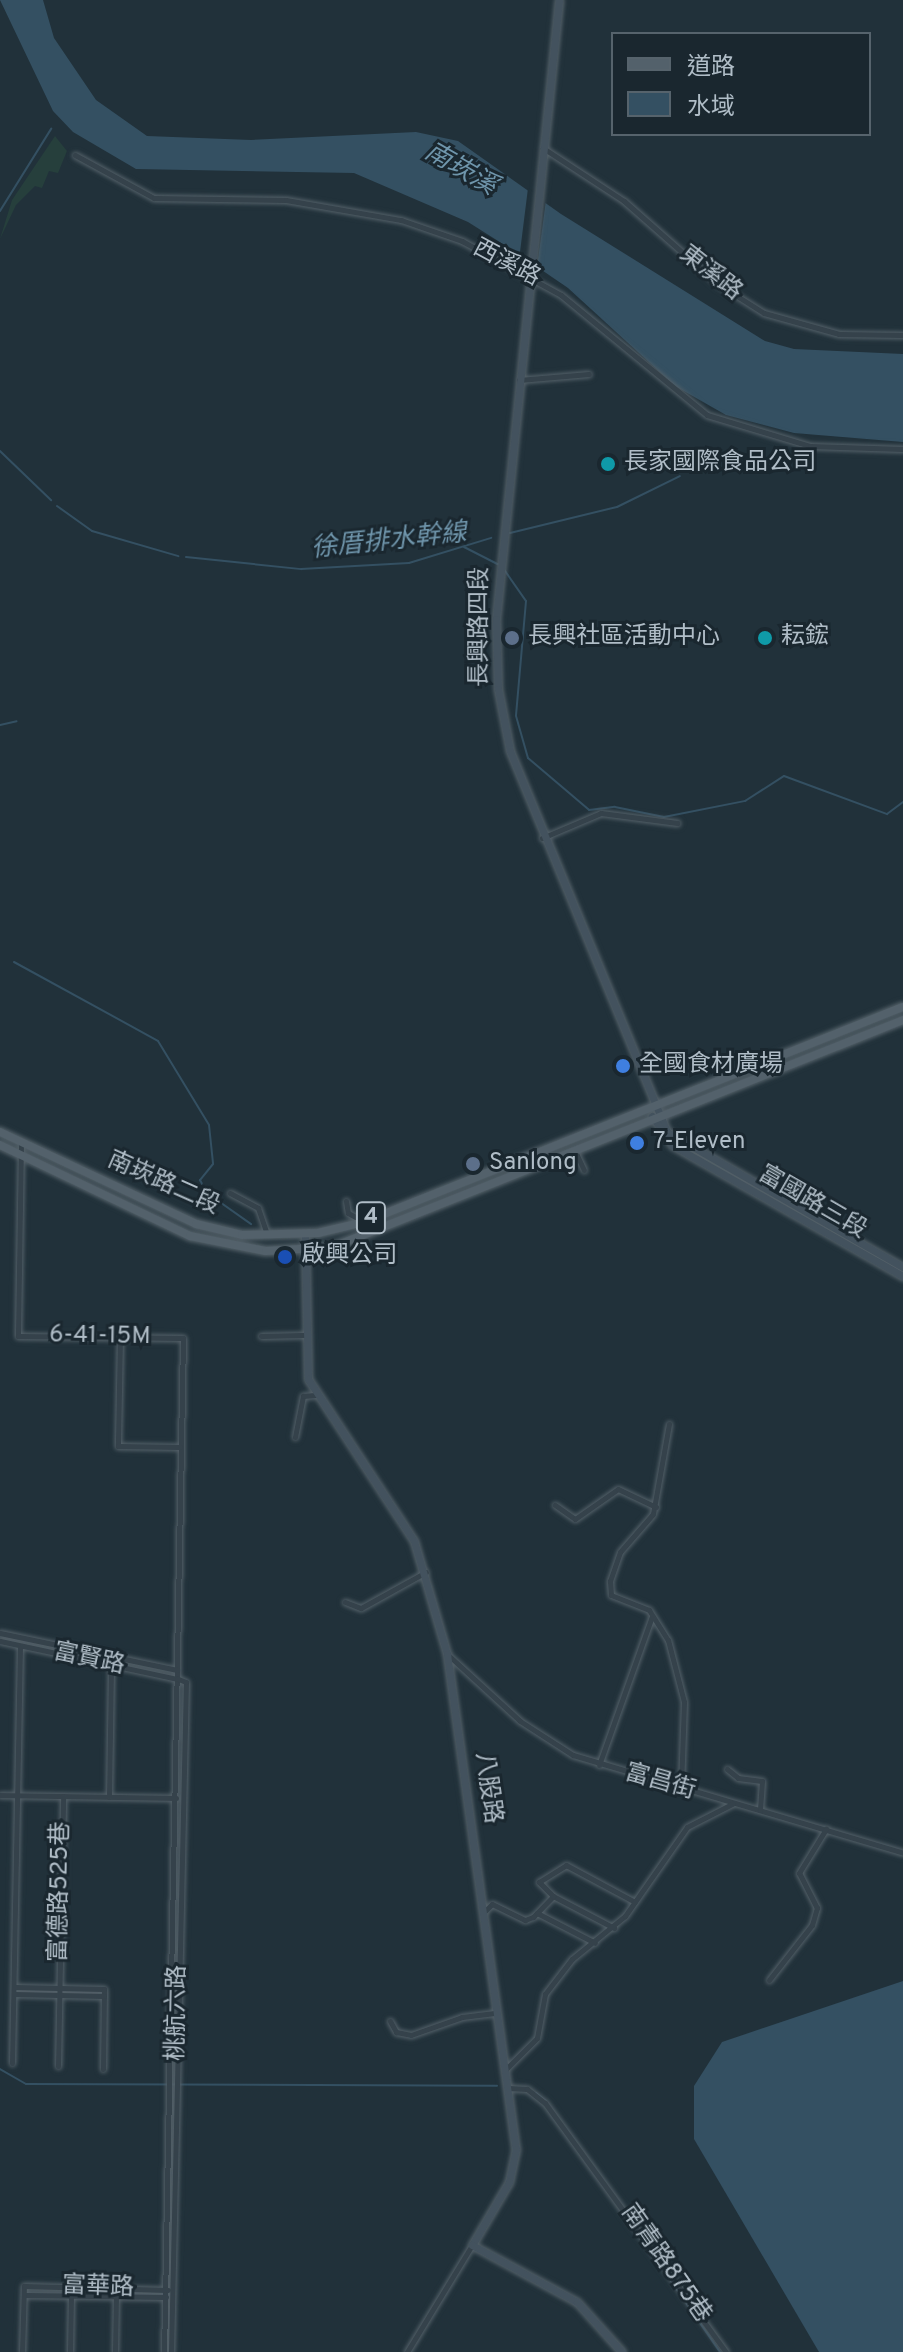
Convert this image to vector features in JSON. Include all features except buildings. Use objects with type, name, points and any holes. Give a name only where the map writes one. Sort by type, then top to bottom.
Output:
[{"type":"main road","name":"南崁路二段","points":[[21,1142],[196,1224],[270,1237],[305,1235],[364,1222],[903,1007]]},
{"type":"main road","name":"南崁路二段","points":[[19,1155],[190,1236],[266,1251],[305,1249],[361,1238],[903,1020]]},
{"type":"main road","name":"4","points":[[0,1132],[21,1142]]},
{"type":"main road","name":"4","points":[[0,1145],[19,1155]]},
{"type":"street","name":"長興路四段","points":[[559,0],[518,380],[495,645],[510,751],[542,838],[653,1106]]},
{"type":"street","name":"東溪路","points":[[543,148],[624,201],[718,284],[764,313],[839,334],[903,335]]},
{"type":"street","name":"西溪路","points":[[75,155],[154,198],[257,197],[375,215],[470,244],[529,270],[707,415],[810,446],[903,449]]},
{"type":"street","points":[[518,380],[589,374]]},
{"type":"street","points":[[542,838],[601,813],[677,823]]},
{"type":"street","points":[[653,1106],[655,1118]]},
{"type":"street","name":"富國路三段","points":[[655,1118],[675,1139],[903,1267]]},
{"type":"street","name":"富國路三段","points":[[655,1118],[672,1145],[903,1276]]},
{"type":"street","points":[[19,1155],[21,1142]]},
{"type":"street","points":[[575,1151],[584,1170]]},
{"type":"street","name":"6-41-15M","points":[[19,1155],[18,1336],[183,1338]]},
{"type":"street","points":[[230,1193],[258,1208],[270,1237]]},
{"type":"street","points":[[346,1201],[348,1213],[364,1222]]},
{"type":"street","name":"八股路","points":[[305,1235],[303,1335],[315,1395],[414,1541],[427,1572],[447,1654],[508,2088],[513,2171],[407,2352]]},
{"type":"street","points":[[261,1336],[303,1335]]},
{"type":"street","points":[[120,1337],[118,1446],[181,1447]]},
{"type":"street","name":"桃航六路","points":[[171,2352],[169,2293],[183,1338]]},
{"type":"street","points":[[295,1437],[303,1396],[315,1395]]},
{"type":"street","points":[[669,1424],[656,1507],[620,1552],[610,1581],[620,1603],[634,1602],[653,1615],[681,1679],[686,1724],[681,1789]]},
{"type":"street","points":[[555,1505],[575,1519],[618,1489],[656,1507]]},
{"type":"street","points":[[345,1602],[361,1608],[427,1572]]},
{"type":"street","points":[[599,1765],[653,1615]]},
{"type":"street","name":"富賢路","points":[[0,1633],[177,1670]]},
{"type":"street","name":"富賢路","points":[[0,1641],[178,1679]]},
{"type":"street","points":[[12,2063],[20,1646]]},
{"type":"street","name":"富昌街","points":[[447,1654],[520,1721],[599,1765],[903,1853]]},
{"type":"street","points":[[109,1797],[111,1665]]},
{"type":"street","name":"桃航六路","points":[[164,2352],[169,2293],[186,1682],[178,1679]]},
{"type":"street","points":[[727,1769],[738,1778],[762,1781],[760,1810]]},
{"type":"street","points":[[0,1795],[176,1798]]},
{"type":"street","name":"富德路525巷","points":[[58,2066],[63,1796]]},
{"type":"street","points":[[505,2070],[537,2038],[545,1994],[582,1948],[595,1943],[614,1928],[687,1827],[733,1804]]},
{"type":"street","points":[[769,1980],[812,1925],[817,1908],[799,1873],[826,1829]]},
{"type":"street","points":[[614,1928],[537,1886],[566,1865],[635,1902]]},
{"type":"street","points":[[483,1913],[492,1904],[525,1920],[537,1913],[553,1896]]},
{"type":"street","points":[[537,1913],[595,1943]]},
{"type":"street","points":[[14,1991],[104,1992],[103,2069]]},
{"type":"street","points":[[390,2021],[396,2032],[411,2035],[462,2017],[497,2013]]},
{"type":"street","name":"南青路875巷","points":[[508,2088],[537,2094],[593,2173],[604,2176],[726,2352]]},
{"type":"street","points":[[472,2245],[577,2302],[622,2352]]},
{"type":"street","name":"富華路","points":[[24,2286],[169,2293],[24,2295],[24,2286]]},
{"type":"street","points":[[22,2352],[24,2295]]},
{"type":"street","points":[[70,2352],[71,2296]]},
{"type":"street","points":[[115,2352],[116,2296]]},
{"type":"green space","points":[[55,136],[67,151],[58,173],[49,171],[42,188],[35,186],[16,205],[0,239],[12,200]]},
{"type":"water","name":"南崁溪","points":[[0,0],[43,0],[54,38],[96,100],[147,136],[251,140],[416,132],[458,141],[561,214],[765,341],[794,349],[903,354],[903,442],[794,433],[726,415],[675,386],[568,288],[514,251],[468,222],[354,173],[136,169],[73,132],[53,111]]},
{"type":"water","points":[[903,1981],[903,2352],[819,2352],[694,2139],[694,2086],[722,2042]]},
{"type":"pier","points":[[528,188],[546,200],[537,267],[519,260]]},
{"type":"waterway","name":"徐厝排水幹線","points":[[0,211],[51,129]]},
{"type":"waterway","name":"徐厝排水幹線","points":[[0,451],[51,500]]},
{"type":"waterway","points":[[510,533],[617,507],[680,476]]},
{"type":"waterway","name":"徐厝排水幹線","points":[[57,506],[92,531],[178,556]]},
{"type":"waterway","name":"徐厝排水幹線","points":[[186,557],[301,569],[409,563],[491,538]]},
{"type":"waterway","points":[[464,547],[498,564]]},
{"type":"waterway","name":"徐厝排水幹線","points":[[503,568],[526,601],[516,716],[528,758],[589,810],[615,807],[664,817],[745,801],[784,776],[887,814],[903,802]]},
{"type":"waterway","points":[[0,725],[17,721]]},
{"type":"waterway","points":[[14,962],[158,1041],[209,1125],[213,1164],[200,1180],[207,1193],[251,1224]]},
{"type":"waterway","points":[[0,2069],[26,2084],[497,2086]]},
{"type":"waterway","points":[[536,2093],[546,2101]]},
{"type":"waterway","points":[[671,2281],[720,2352]]},
{"type":"place","name":"長家國際食品公司","points":[[608,464]]},
{"type":"place","name":"長興社區活動中心","points":[[512,638]]},
{"type":"place","name":"耘鋐","points":[[765,638]]},
{"type":"place","name":"全國食材廣場","points":[[623,1066]]},
{"type":"place","name":"7-Eleven","points":[[637,1143]]},
{"type":"place","name":"Sanlong","points":[[473,1164]]},
{"type":"place","name":"啟興公司","points":[[285,1257]]}]
